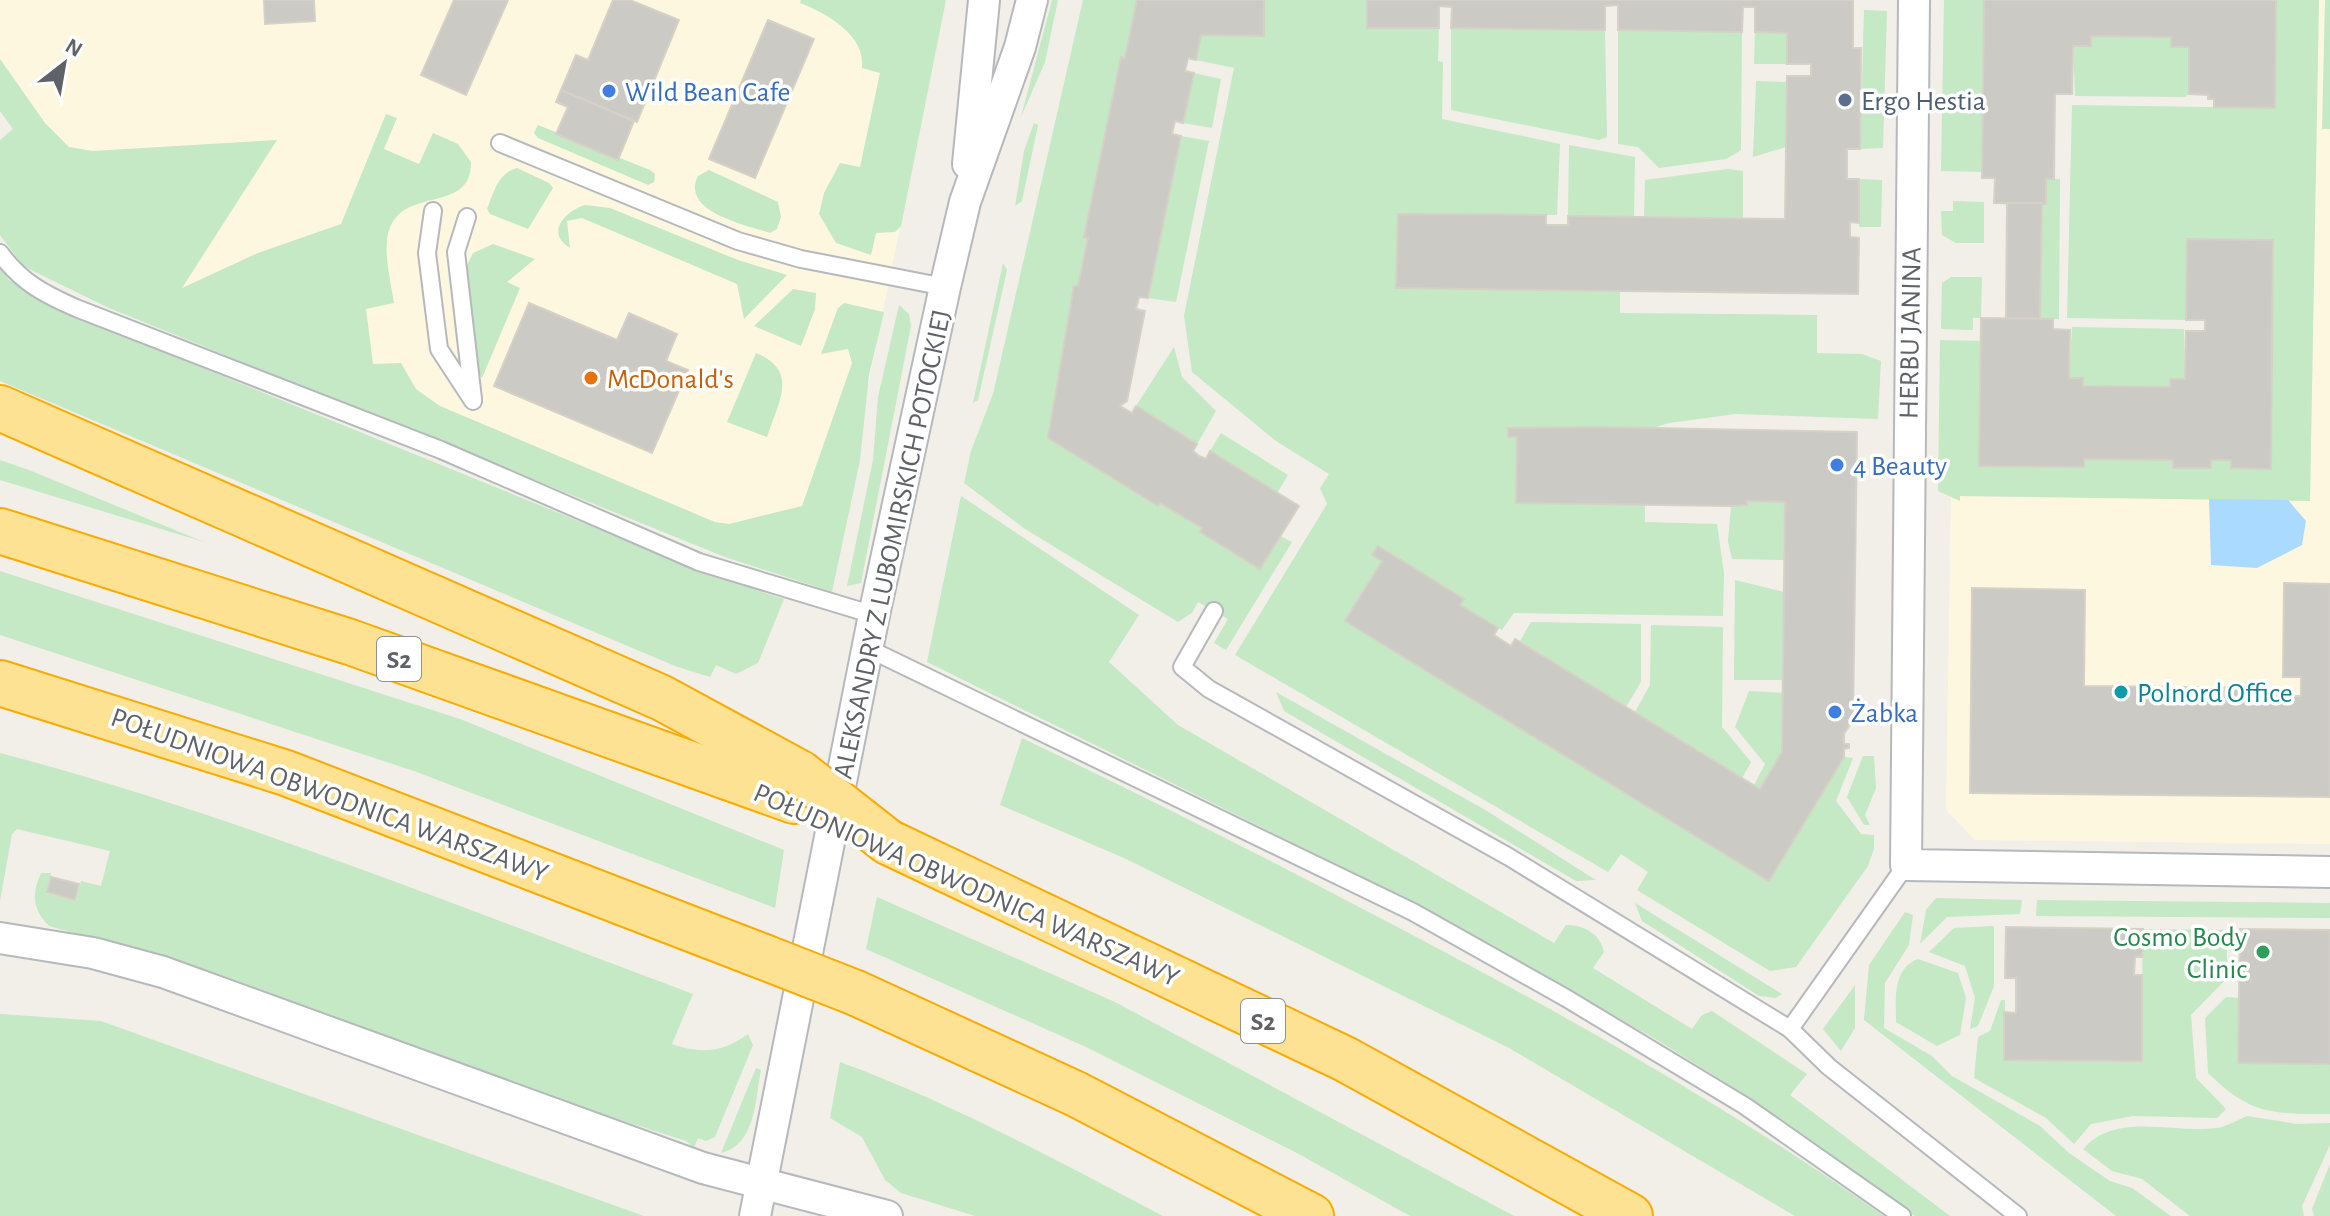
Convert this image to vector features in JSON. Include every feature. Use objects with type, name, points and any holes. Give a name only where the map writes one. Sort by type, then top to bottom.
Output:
[{"type":"highway","points":[[0,408],[662,698],[797,787]]},
{"type":"highway","points":[[0,436],[173,485]]},
{"type":"highway","name":"POŁUDNIOWA OBWODNICA WARSZAWY","points":[[0,531],[797,787],[888,842],[1345,1059],[1630,1216]]},
{"type":"highway","name":"POŁUDNIOWA OBWODNICA WARSZAWY","points":[[0,683],[286,773],[856,993],[1076,1094],[1311,1216]]},
{"type":"highway","points":[[0,693],[67,702]]},
{"type":"street","name":"ALEKSANDRY Z LUBOMIRSKICH POTOCKIEJ","points":[[965,202],[978,31],[984,0]]},
{"type":"street","name":"ALEKSANDRY Z LUBOMIRSKICH POTOCKIEJ","points":[[755,1216],[867,648],[945,287],[965,202],[1020,47],[1032,0]]},
{"type":"street","name":"HERBU JANINA","points":[[1906,865],[1914,0]]},
{"type":"street","points":[[1906,865],[2330,872]]},
{"type":"street","points":[[0,938],[93,953],[163,972],[703,1168],[887,1216]]},
{"type":"lane","points":[[500,143],[738,241],[801,259],[945,287]]},
{"type":"lane","points":[[433,211],[427,253],[439,349],[473,401],[456,252],[467,217]]},
{"type":"lane","points":[[0,253],[15,273],[39,292],[76,308],[441,450],[699,562],[874,615]]},
{"type":"lane","points":[[1214,611],[1182,667],[1209,689],[1509,857],[1790,1029],[1829,1067],[2018,1216]]},
{"type":"lane","points":[[867,648],[1413,912],[1566,998],[1745,1106],[1902,1216]]},
{"type":"lane","points":[[1790,1029],[1906,865]]},
{"type":"shaded area","points":[[0,0],[946,0],[828,582],[289,351],[258,253],[181,289],[92,151],[69,147],[45,123],[0,59]]},
{"type":"shaded area","points":[[2319,0],[2330,0],[2330,844],[1975,840],[1946,810],[1951,496],[2310,500]]},
{"type":"green space","points":[[801,0],[946,0],[901,226],[895,232],[876,233],[871,255],[836,243],[819,214],[824,193],[840,163],[860,167],[880,73],[862,68],[862,56],[851,36],[832,19],[800,3]]},
{"type":"green space","points":[[1052,0],[1058,0],[1045,62],[1021,117]]},
{"type":"green space","points":[[1083,0],[1137,0],[1084,237],[1088,238],[1078,286],[1074,286],[1048,438],[1158,506],[1160,503],[1202,528],[1200,532],[1260,569],[1280,536],[1292,542],[1226,650],[1214,643],[1228,619],[1198,602],[1192,613],[1178,622],[1025,529],[964,483],[971,451],[993,394]]},
{"type":"green space","points":[[1264,0],[1367,0],[1367,28],[1439,28],[1438,61],[1443,62],[1442,119],[1560,144],[1557,215],[1398,214],[1397,288],[1620,291],[1620,313],[1817,315],[1817,353],[1862,354],[1881,361],[1878,419],[1735,414],[1669,423],[1646,430],[1508,429],[1508,437],[1517,437],[1516,502],[1645,504],[1645,522],[1717,524],[1724,573],[1723,616],[1514,613],[1502,630],[1460,605],[1464,599],[1378,546],[1372,555],[1382,561],[1346,621],[1769,880],[1844,757],[1853,758],[1836,801],[1861,834],[1874,835],[1874,849],[1868,866],[1796,967],[1770,971],[1637,890],[1648,872],[1621,854],[1608,872],[1235,655],[1327,504],[1320,488],[1329,474],[1276,441],[1192,372],[1184,316],[1234,68],[1196,60],[1201,35],[1264,36]]},
{"type":"green space","points":[[1944,0],[1984,0],[1983,172],[1941,171]]},
{"type":"green space","points":[[2276,0],[2319,0],[2310,501],[1960,496],[1960,501],[1938,491],[1940,340],[1981,341],[2084,466],[2084,459],[2173,460],[2173,468],[2210,468],[2211,460],[2231,460],[2232,468],[2270,469],[2273,240],[2187,239],[2186,320],[2067,318],[2072,105],[2274,108]]},
{"type":"green space","points":[[2325,0],[2330,0],[2330,129],[2322,129]]},
{"type":"green space","points":[[1864,10],[1887,11],[1883,148],[1860,149]]},
{"type":"green space","points":[[1451,28],[1605,30],[1607,137],[1599,140],[1451,110]]},
{"type":"green space","points":[[1618,30],[1742,32],[1741,150],[1726,159],[1659,168],[1638,147],[1618,144]]},
{"type":"green space","points":[[1755,32],[1787,33],[1787,64],[1754,64]]},
{"type":"green space","points":[[2091,36],[2171,37],[2171,47],[2189,47],[2189,94],[2185,97],[2075,96],[2073,46],[2091,46]]},
{"type":"green space","points":[[0,59],[45,123],[69,147],[92,151],[277,140],[182,288],[258,253],[341,224],[386,114],[397,118],[384,149],[419,164],[433,133],[458,144],[471,162],[468,179],[459,190],[417,204],[393,222],[387,248],[394,303],[366,309],[373,364],[401,363],[416,389],[440,406],[715,522],[729,524],[802,506],[852,363],[848,349],[821,354],[838,308],[844,303],[884,312],[869,375],[860,460],[832,592],[725,557],[109,308],[23,266],[0,235],[0,140],[13,129],[0,111]]},
{"type":"green space","points":[[1194,73],[1221,79],[1212,128],[1183,123]]},
{"type":"green space","points":[[1756,81],[1786,82],[1786,147],[1753,157]]},
{"type":"green space","points":[[1034,123],[1038,125],[1022,201],[1015,206],[1024,151]]},
{"type":"green space","points":[[538,125],[650,170],[655,174],[654,182],[648,185],[538,138],[534,133]]},
{"type":"green space","points":[[1181,136],[1209,141],[1176,302],[1148,298]]},
{"type":"green space","points":[[1569,145],[1635,157],[1634,216],[1568,216]]},
{"type":"green space","points":[[517,168],[549,183],[553,188],[528,229],[490,214],[487,209],[501,179]]},
{"type":"green space","points":[[1728,169],[1743,171],[1743,218],[1644,217],[1645,180]]},
{"type":"green space","points":[[709,170],[778,202],[781,217],[777,229],[770,233],[732,221],[707,208],[698,199],[695,188],[698,176]]},
{"type":"green space","points":[[1859,179],[1882,180],[1881,227],[1859,227]]},
{"type":"green space","points":[[2046,179],[2060,179],[2059,319],[2040,319],[2042,203]]},
{"type":"green space","points":[[1953,201],[1984,202],[1984,243],[1956,243],[1942,235],[1941,211],[1953,211]]},
{"type":"green space","points":[[585,205],[610,208],[738,260],[787,275],[744,319],[737,284],[582,218],[567,221],[570,248],[559,236],[558,229],[565,217]]},
{"type":"green space","points":[[493,244],[535,259],[507,282],[520,288],[482,378],[478,372],[465,269],[473,253]]},
{"type":"green space","points":[[1003,263],[1007,270],[978,400],[973,403]]},
{"type":"green space","points":[[0,268],[9,280],[48,305],[716,577],[784,599],[758,663],[736,674],[716,665],[710,677],[675,666],[0,381]]},
{"type":"green space","points":[[1951,277],[1982,277],[1981,318],[1973,318],[1973,330],[1941,329],[1942,283]]},
{"type":"green space","points":[[793,289],[816,293],[815,309],[801,346],[754,326]]},
{"type":"green space","points":[[899,305],[909,314],[911,326],[861,583],[847,586],[873,460],[878,397]]},
{"type":"green space","points":[[2072,327],[2184,329],[2185,379],[2170,379],[2170,387],[2083,386],[2083,378],[2069,378]]},
{"type":"green space","points":[[1174,347],[1182,377],[1216,411],[1197,444],[1136,406]]},
{"type":"green space","points":[[756,353],[770,360],[782,378],[780,400],[767,437],[727,422]]},
{"type":"green space","points":[[1221,433],[1288,475],[1277,493],[1210,451]]},
{"type":"green space","points":[[0,460],[29,470],[204,542],[0,480]]},
{"type":"green space","points":[[961,496],[1139,615],[1109,662],[1178,725],[1554,943],[1566,925],[1590,931],[1599,940],[1604,952],[1593,968],[1692,1029],[1702,1015],[1712,1011],[1807,1074],[1790,1095],[1950,1216],[1915,1216],[1744,1094],[1657,1040],[1417,904],[927,662]]},
{"type":"green space","points":[[1747,501],[1785,502],[1784,560],[1732,559],[1728,541],[1731,506],[1746,505]]},
{"type":"green space","points":[[0,571],[460,719],[784,850],[775,908],[414,771],[0,635]]},
{"type":"green space","points":[[1735,580],[1784,592],[1783,680],[1734,680]]},
{"type":"green space","points":[[1531,622],[1641,624],[1641,682],[1626,707],[1520,641]]},
{"type":"green space","points":[[1651,625],[1723,627],[1722,727],[1751,762],[1742,778],[1635,712],[1650,685]]},
{"type":"green space","points":[[1749,691],[1783,693],[1782,752],[1760,789],[1754,785],[1765,764],[1735,727]]},
{"type":"green space","points":[[1276,692],[1487,811],[1596,880],[1576,881],[1284,711]]},
{"type":"green space","points":[[1022,738],[1294,873],[1576,1024],[1763,1135],[1884,1216],[1795,1216],[1509,1048],[1124,858],[1000,805]]},
{"type":"green space","points":[[0,753],[263,834],[693,994],[672,1044],[711,1050],[729,1045],[748,1034],[753,1045],[715,1137],[706,1141],[698,1138],[694,1148],[686,1141],[571,1104],[199,968],[49,926],[35,901],[41,873],[51,873],[46,893],[76,901],[81,881],[101,886],[110,851],[17,829],[12,834],[0,901]]},
{"type":"green space","points":[[1863,756],[1874,756],[1876,788],[1865,815],[1870,825],[1864,825],[1847,797]]},
{"type":"green space","points":[[877,897],[1115,1002],[1514,1216],[1410,1216],[1297,1153],[1086,1047],[866,949]]},
{"type":"green space","points":[[1936,898],[2022,900],[2020,914],[1947,917],[1920,944],[1926,910]]},
{"type":"green space","points":[[2037,900],[2330,903],[2330,918],[2036,916]]},
{"type":"green space","points":[[1635,903],[1782,994],[1776,998],[1759,996],[1642,921]]},
{"type":"green space","points":[[1905,912],[1913,915],[1909,945],[1885,983],[1884,1028],[1932,1056],[1952,1076],[2040,1126],[2069,1153],[2110,1181],[2132,1188],[2171,1216],[2116,1216],[1864,1020],[1869,965]]},
{"type":"green space","points":[[1994,926],[1994,986],[1978,1026],[1970,1029],[1975,998],[1965,966],[1929,952],[1954,928]]},
{"type":"green space","points":[[2143,929],[2227,930],[2227,978],[2191,1015],[2196,1078],[2226,1109],[2217,1118],[2133,1116],[2091,1124],[2074,1144],[2046,1118],[1974,1078],[1978,1037],[1990,1031],[2001,1000],[2005,1000],[2004,1060],[2141,1061]]},
{"type":"green space","points":[[1918,959],[1958,973],[1966,998],[1960,1035],[1937,1046],[1896,1022],[1897,986],[1904,970]]},
{"type":"green space","points":[[1855,985],[1855,1028],[1841,1051],[1823,1029]]},
{"type":"green space","points":[[2226,997],[2239,998],[2238,1063],[2330,1064],[2330,1114],[2293,1114],[2263,1109],[2237,1097],[2208,1073],[2205,1018]]},
{"type":"green space","points":[[0,1014],[101,1021],[644,1216],[0,1216]]},
{"type":"green space","points":[[840,1062],[963,1114],[1163,1216],[975,1216],[901,1193],[885,1180],[862,1137],[830,1118]]},
{"type":"green space","points":[[756,1068],[761,1070],[752,1119],[741,1141],[721,1153]]},
{"type":"green space","points":[[2247,1116],[2297,1124],[2330,1123],[2330,1145],[2302,1206],[2304,1216],[2190,1216],[2142,1179],[2112,1171],[2083,1149],[2097,1137],[2129,1127],[2218,1128]]},
{"type":"green space","points":[[2330,1164],[2330,1216],[2314,1216],[2312,1209]]},
{"type":"water","points":[[2209,499],[2288,500],[2306,521],[2302,545],[2257,568],[2211,565]]},
{"type":"building","points":[[264,0],[314,0],[315,21],[265,24]]},
{"type":"building","points":[[454,0],[508,0],[466,95],[421,75]]},
{"type":"building","points":[[613,0],[630,0],[679,20],[637,122],[561,90],[576,55],[588,60]]},
{"type":"building","points":[[1137,0],[1264,0],[1264,36],[1201,35],[1196,60],[1188,58],[1185,71],[1194,73],[1183,123],[1175,121],[1172,134],[1181,136],[1148,298],[1139,297],[1136,309],[1145,311],[1127,401],[1120,406],[1132,413],[1136,406],[1197,444],[1193,451],[1199,456],[1206,459],[1210,451],[1299,506],[1260,569],[1200,532],[1202,528],[1160,503],[1158,506],[1048,438],[1074,286],[1078,286],[1088,238],[1084,237],[1121,57],[1125,58]]},
{"type":"building","points":[[1367,0],[1853,0],[1853,48],[1861,48],[1860,149],[1847,149],[1847,179],[1859,179],[1859,223],[1850,222],[1850,237],[1859,238],[1858,294],[1396,288],[1398,214],[1546,215],[1546,225],[1568,225],[1568,216],[1785,219],[1787,76],[1811,76],[1811,64],[1787,64],[1787,33],[1755,32],[1755,7],[1743,7],[1742,32],[1618,30],[1618,5],[1605,6],[1605,30],[1451,28],[1452,7],[1439,6],[1439,28],[1367,28]]},
{"type":"building","points":[[1984,0],[2276,0],[2275,108],[2214,107],[2214,99],[2208,99],[2208,95],[2189,94],[2189,47],[2171,47],[2171,37],[2091,36],[2091,46],[2073,46],[2072,94],[2055,94],[2054,179],[2046,179],[2046,204],[1994,203],[1995,178],[1982,178]]},
{"type":"building","points":[[768,20],[814,39],[755,178],[709,159]]},
{"type":"building","points":[[561,90],[634,121],[618,160],[556,134],[568,107],[556,102]]},
{"type":"building","points":[[2007,203],[2042,203],[2040,319],[2006,318]]},
{"type":"building","points":[[2187,239],[2273,240],[2271,469],[2231,468],[2231,460],[2211,460],[2211,468],[2173,468],[2173,460],[2084,459],[2084,467],[1979,466],[1981,318],[2053,319],[2053,329],[2070,330],[2069,378],[2083,378],[2083,386],[2170,387],[2170,379],[2185,379],[2186,331],[2205,331],[2205,320],[2186,320]]},
{"type":"building","name":"McDonald's","points":[[529,303],[617,340],[629,313],[677,334],[666,361],[688,370],[652,453],[494,386]]},
{"type":"building","points":[[1508,428],[1857,432],[1853,720],[1844,734],[1844,744],[1849,744],[1849,748],[1844,749],[1844,757],[1769,881],[1345,621],[1382,561],[1372,555],[1378,546],[1464,599],[1460,605],[1498,628],[1494,635],[1511,646],[1515,639],[1760,789],[1782,752],[1785,502],[1747,501],[1747,505],[1731,506],[1516,503],[1517,437],[1508,437]]},
{"type":"building","name":"Polnord Office","points":[[2284,583],[2330,584],[2330,797],[1970,793],[1972,588],[2085,590],[2084,686],[2270,688],[2270,696],[2301,696],[2301,677],[2283,677]]},
{"type":"building","points":[[51,877],[79,884],[75,900],[47,892]]},
{"type":"building","points":[[2006,927],[2143,929],[2142,957],[2135,957],[2134,975],[2142,975],[2142,1061],[2004,1060],[2004,1012],[2016,1013],[2016,978],[2005,978]]},
{"type":"building","points":[[2240,929],[2330,930],[2330,1064],[2238,1063]]},
{"type":"place","name":"Wild Bean Cafe","points":[[609,91]]},
{"type":"place","name":"Ergo Hestia","points":[[1845,100]]},
{"type":"place","name":"McDonald's","points":[[591,378]]},
{"type":"place","name":"4 Beauty","points":[[1837,465]]},
{"type":"place","name":"Polnord Office","points":[[2121,692]]},
{"type":"place","name":"Żabka","points":[[1835,712]]},
{"type":"place","name":"Cosmo Body Clinic","points":[[2263,952]]}]
